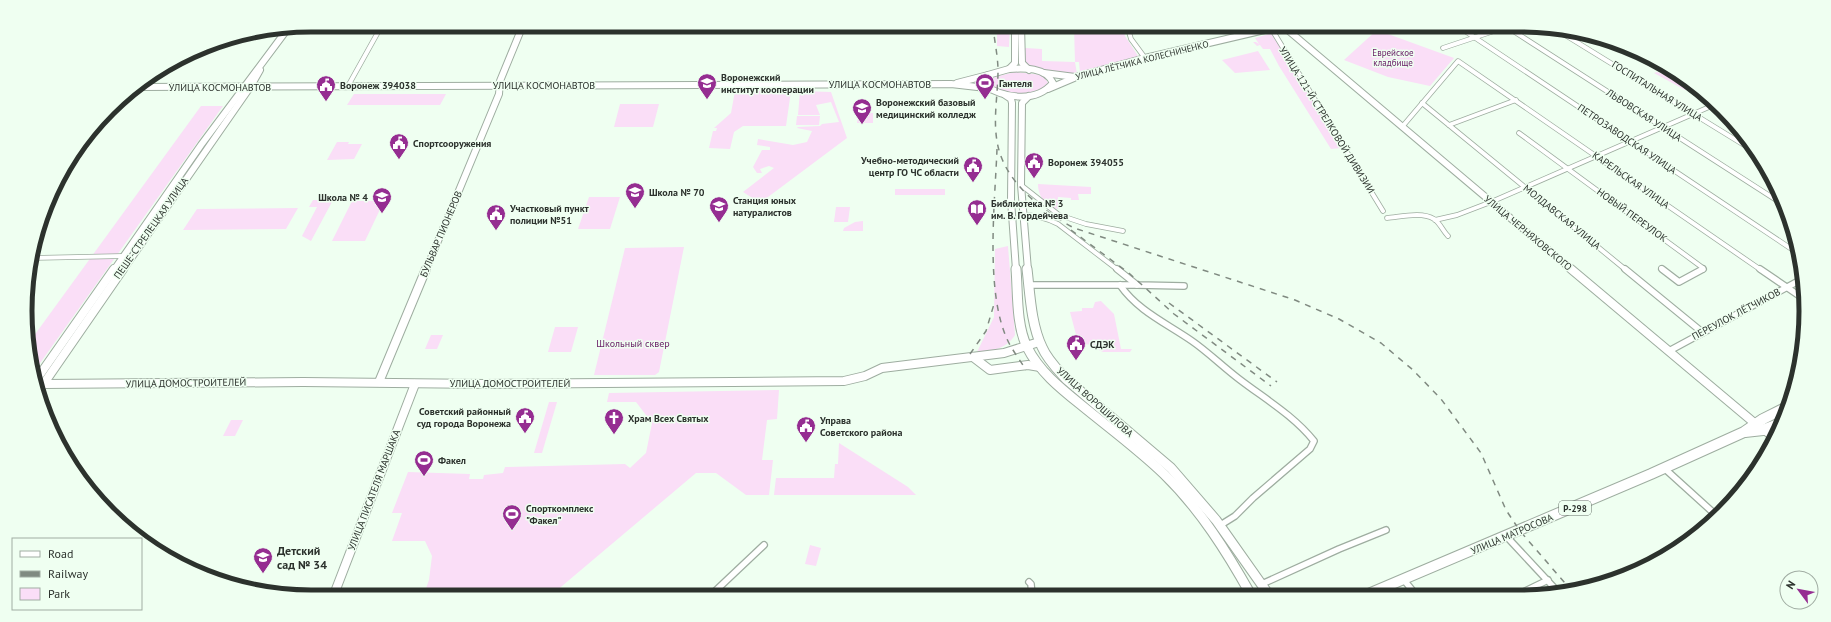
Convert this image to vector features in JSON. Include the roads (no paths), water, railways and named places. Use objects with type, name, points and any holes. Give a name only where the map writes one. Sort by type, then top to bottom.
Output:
[{"type":"highway","name":"УЛИЦА МАТРОСОВА","points":[[1759,427],[1780,412]]},
{"type":"highway","name":"УЛИЦА МАТРОСОВА","points":[[1379,590],[1507,537],[1744,432],[1775,424]]},
{"type":"main road","points":[[1009,69],[1015,63],[1015,32]]},
{"type":"main road","points":[[1021,32],[1022,63],[1029,70]]},
{"type":"main road","points":[[1009,69],[1029,70],[1044,73],[1053,80],[1053,83],[1048,89],[1029,96],[1018,97],[1006,95],[986,88],[982,84],[981,80],[988,75],[1009,69]]},
{"type":"main road","name":"УЛИЦА ВОРОШИЛОВА","points":[[1006,95],[1011,99],[1012,103],[1011,200],[1019,308],[1023,333],[1027,346],[1040,367],[1057,385],[1164,474],[1178,489],[1206,524],[1247,590]]},
{"type":"main road","name":"УЛИЦА ВОРОШИЛОВА","points":[[1029,96],[1022,104],[1021,185],[1029,285],[1039,342],[1045,353],[1060,373],[1171,468],[1219,526],[1266,590]]},
{"type":"street","points":[[348,86],[378,32]]},
{"type":"street","name":"БУЛЬВАР ПИОНЕРОВ","points":[[379,382],[499,94],[500,81],[520,32]]},
{"type":"street","points":[[1128,32],[1134,44],[1145,58]]},
{"type":"street","points":[[1245,34],[1249,32]]},
{"type":"street","name":"УЛИЦА ЛЁТЧИКА КОЛЕСНИЧЕНКО","points":[[1044,73],[1075,77],[1252,32]]},
{"type":"street","name":"УЛИЦА 121-Й СТРЕЛКОВОЙ ДИВИЗИИ","points":[[1272,32],[1384,211]]},
{"type":"street","name":"УЛИЦА ЧЕРНЯХОВСКОГО","points":[[1292,32],[1491,202],[1769,435]]},
{"type":"street","name":"ПЕТРОЗАВОДСКАЯ УЛИЦА","points":[[1466,32],[1792,249]]},
{"type":"street","points":[[1443,48],[1491,32]]},
{"type":"street","name":"ЛЬВОВСКАЯ УЛИЦА","points":[[1516,32],[1776,200]]},
{"type":"street","name":"ПЕШЕ-СТРЕЛЕЦКАЯ УЛИЦА","points":[[40,375],[243,87],[263,64],[284,33]]},
{"type":"street","name":"ГОСПИТАЛЬНАЯ УЛИЦА","points":[[1566,36],[1744,145]]},
{"type":"street","name":"КАРЕЛЬСКАЯ УЛИЦА","points":[[1422,103],[1458,61],[1798,295]]},
{"type":"street","name":"ПЕШЕ-СТРЕЛЕЦКАЯ УЛИЦА","points":[[44,384],[251,86],[263,64]]},
{"type":"street","name":"УЛИЦА КОСМОНАВТОВ","points":[[952,84],[988,75]]},
{"type":"street","points":[[1048,89],[1075,77]]},
{"type":"street","name":"УЛИЦА КОСМОНАВТОВ","points":[[145,87],[952,84],[986,88]]},
{"type":"street","points":[[1449,125],[1516,100]]},
{"type":"street","points":[[1402,126],[1422,103]]},
{"type":"street","name":"МОЛДАВСКАЯ УЛИЦА","points":[[1422,103],[1702,332]]},
{"type":"street","points":[[1437,222],[1491,202],[1710,107]]},
{"type":"street","name":"НОВЫЙ ПЕРЕУЛОК","points":[[1519,133],[1703,268],[1703,270],[1679,282],[1662,268]]},
{"type":"street","points":[[1021,185],[1031,191],[1053,211],[1085,223],[1123,232]]},
{"type":"street","points":[[1047,218],[1049,213],[1053,211]]},
{"type":"street","points":[[1023,216],[1034,215],[1047,218],[1081,240],[1137,284]]},
{"type":"street","points":[[1387,218],[1423,216],[1437,222],[1448,236]]},
{"type":"street","points":[[37,258],[123,256]]},
{"type":"street","name":"ПЕРЕУЛОК ЛЁТЧИКОВ","points":[[1669,351],[1797,282]]},
{"type":"street","points":[[1029,285],[1137,284],[1184,286]]},
{"type":"street","points":[[1120,285],[1126,294],[1150,316],[1163,322],[1192,341],[1239,380],[1292,417],[1314,441],[1310,449],[1253,498],[1235,516],[1219,526]]},
{"type":"street","name":"УЛИЦА ДОМОСТРОИТЕЛЕЙ","points":[[44,384],[379,382],[415,384],[844,381],[865,376],[882,368],[1004,353],[1039,342]]},
{"type":"street","points":[[973,357],[990,370],[1028,365],[1040,367]]},
{"type":"street","name":"УЛИЦА ПИСАТЕЛЯ МАРШАКА","points":[[336,590],[415,384]]},
{"type":"street","points":[[1664,468],[1713,512]]},
{"type":"street","points":[[1262,584],[1339,549],[1386,530]]},
{"type":"street","points":[[1507,537],[1555,588]]},
{"type":"street","points":[[716,590],[764,545]]},
{"type":"street","points":[[1404,580],[1412,590]]},
{"type":"street","points":[[1528,590],[1548,580]]},
{"type":"street","points":[[1029,582],[1031,584],[1032,590]]},
{"type":"railway","points":[[994,32],[998,65],[996,115],[997,141],[1007,169],[1025,193],[1061,221],[1074,228],[1295,300],[1339,319],[1381,343],[1413,370],[1441,399],[1481,453],[1506,510],[1520,531],[1568,586]]},
{"type":"railway","points":[[997,149],[993,220],[996,296],[1000,319],[1007,339],[1026,370]]},
{"type":"railway","points":[[1071,230],[1130,274],[1174,314],[1271,386]]},
{"type":"railway","points":[[1169,303],[1277,382]]},
{"type":"railway","points":[[970,354],[986,331],[994,304]]},
{"type":"place","name":"Воронежский институт кооперации","points":[[707,100]]},
{"type":"place","name":"Гантеля","points":[[985,100]]},
{"type":"place","name":"Воронеж 394038","points":[[326,102]]},
{"type":"place","name":"Воронежский базовый медицинский колледж","points":[[862,125]]},
{"type":"place","name":"Спортсооружения","points":[[399,160]]},
{"type":"place","name":"Воронеж 394055","points":[[1034,179]]},
{"type":"place","name":"Учебно-методический центр ГО ЧС области","points":[[973,183]]},
{"type":"place","name":"Школа № 70","points":[[635,209]]},
{"type":"place","name":"Школа № 4","points":[[382,214]]},
{"type":"place","name":"Станция юных натуралистов","points":[[719,223]]},
{"type":"place","name":"Библиотека № 3 им. В. Гордейчева","points":[[977,226]]},
{"type":"place","name":"Участковый пункт полиции №51","points":[[496,231]]},
{"type":"place","name":"СДЭК","points":[[1076,361]]},
{"type":"place","name":"Советский районный суд города Воронежа","points":[[525,434]]},
{"type":"place","name":"Храм Всех Святых","points":[[614,435]]},
{"type":"place","name":"Управа Советского района","points":[[806,443]]},
{"type":"place","name":"Факел","points":[[424,477]]},
{"type":"place","name":"Спорткомплекс \"Факел\"","points":[[512,531]]},
{"type":"place","name":"Детский сад № 34","points":[[263,574]]},
{"type":"park label","name":"Еврейское кладбище","points":[[1393,58]]},
{"type":"park label","name":"Школьный сквер","points":[[633,343]]}]
